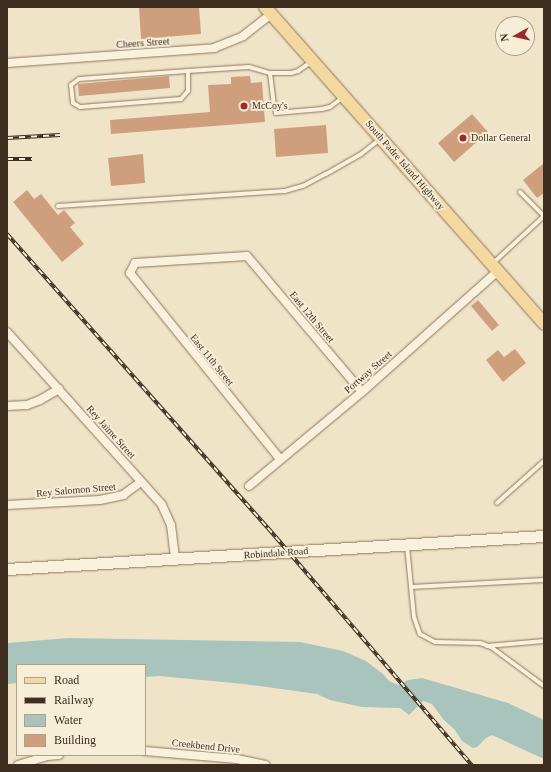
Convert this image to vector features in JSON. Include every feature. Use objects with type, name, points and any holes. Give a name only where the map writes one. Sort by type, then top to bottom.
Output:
[{"type":"main road","name":"South Padre Island Highway","points":[[268,10],[544,324]]},
{"type":"street","name":"Cheers Street","points":[[7,63],[214,48],[243,36],[268,10]]},
{"type":"street","name":"East 11th Street","points":[[247,256],[135,262],[130,273],[280,460]]},
{"type":"street","name":"East 12th Street","points":[[247,256],[362,392]]},
{"type":"street","name":"Portway Street","points":[[249,486],[362,392],[495,268]]},
{"type":"street","name":"Rey Jaime Street","points":[[7,332],[162,505],[171,525],[175,559]]},
{"type":"street","points":[[7,406],[27,405],[40,400],[59,389]]},
{"type":"street","name":"Rey Salomon Street","points":[[7,505],[100,500],[123,496],[141,482]]},
{"type":"street","name":"Robindale Road","points":[[7,569],[544,536]]},
{"type":"street","name":"Creekbend Drive","points":[[146,751],[237,759],[265,765]]},
{"type":"street","points":[[18,765],[47,756]]},
{"type":"lane","points":[[188,71],[188,91],[181,99],[80,107],[73,103],[71,85],[79,79],[188,71],[249,67],[270,73],[298,71],[313,61]]},
{"type":"lane","points":[[270,73],[276,113],[322,110],[344,96]]},
{"type":"lane","points":[[58,206],[285,192],[304,186],[326,174],[361,154],[381,138]]},
{"type":"lane","points":[[495,268],[544,216],[520,192]]},
{"type":"lane","points":[[497,503],[544,461]]},
{"type":"lane","points":[[407,545],[414,617],[420,634],[435,642],[480,643],[522,668],[534,680],[544,686]]},
{"type":"lane","points":[[411,587],[544,580]]},
{"type":"lane","points":[[486,646],[544,641]]},
{"type":"water","points":[[69,638],[300,642],[343,651],[366,661],[383,674],[389,681],[398,685],[408,680],[422,678],[508,703],[544,720],[544,759],[492,735],[486,738],[477,747],[473,748],[462,741],[455,730],[443,719],[432,704],[423,701],[409,715],[400,708],[362,707],[330,700],[317,694],[244,684],[159,676],[146,677],[146,664],[16,664],[16,683],[7,684],[7,643]]},
{"type":"building","points":[[139,7],[199,7],[201,34],[141,39]]},
{"type":"building","points":[[169,76],[170,88],[79,96],[78,84]]},
{"type":"building","points":[[250,76],[251,83],[262,82],[265,122],[111,134],[110,120],[210,112],[208,85],[231,84],[231,77]]},
{"type":"building","name":"Dollar General","points":[[472,114],[488,132],[454,162],[438,143]]},
{"type":"building","points":[[326,125],[328,153],[276,157],[274,129]]},
{"type":"building","points":[[143,154],[145,183],[111,186],[108,158]]},
{"type":"building","points":[[544,163],[544,193],[537,198],[523,180]]},
{"type":"building","points":[[27,190],[34,199],[41,194],[58,215],[64,210],[75,223],[70,227],[84,244],[62,262],[13,202]]},
{"type":"building","points":[[478,300],[499,325],[492,331],[471,306]]},
{"type":"building","points":[[515,349],[526,363],[503,382],[486,360],[498,350],[504,357]]},
{"type":"railway","points":[[7,138],[60,135]]},
{"type":"railway","points":[[7,159],[32,159]]},
{"type":"railway","points":[[7,234],[268,528],[472,765]]},
{"type":"place","name":"McCoy's","points":[[244,106]]},
{"type":"place","name":"Dollar General","points":[[463,138]]}]
